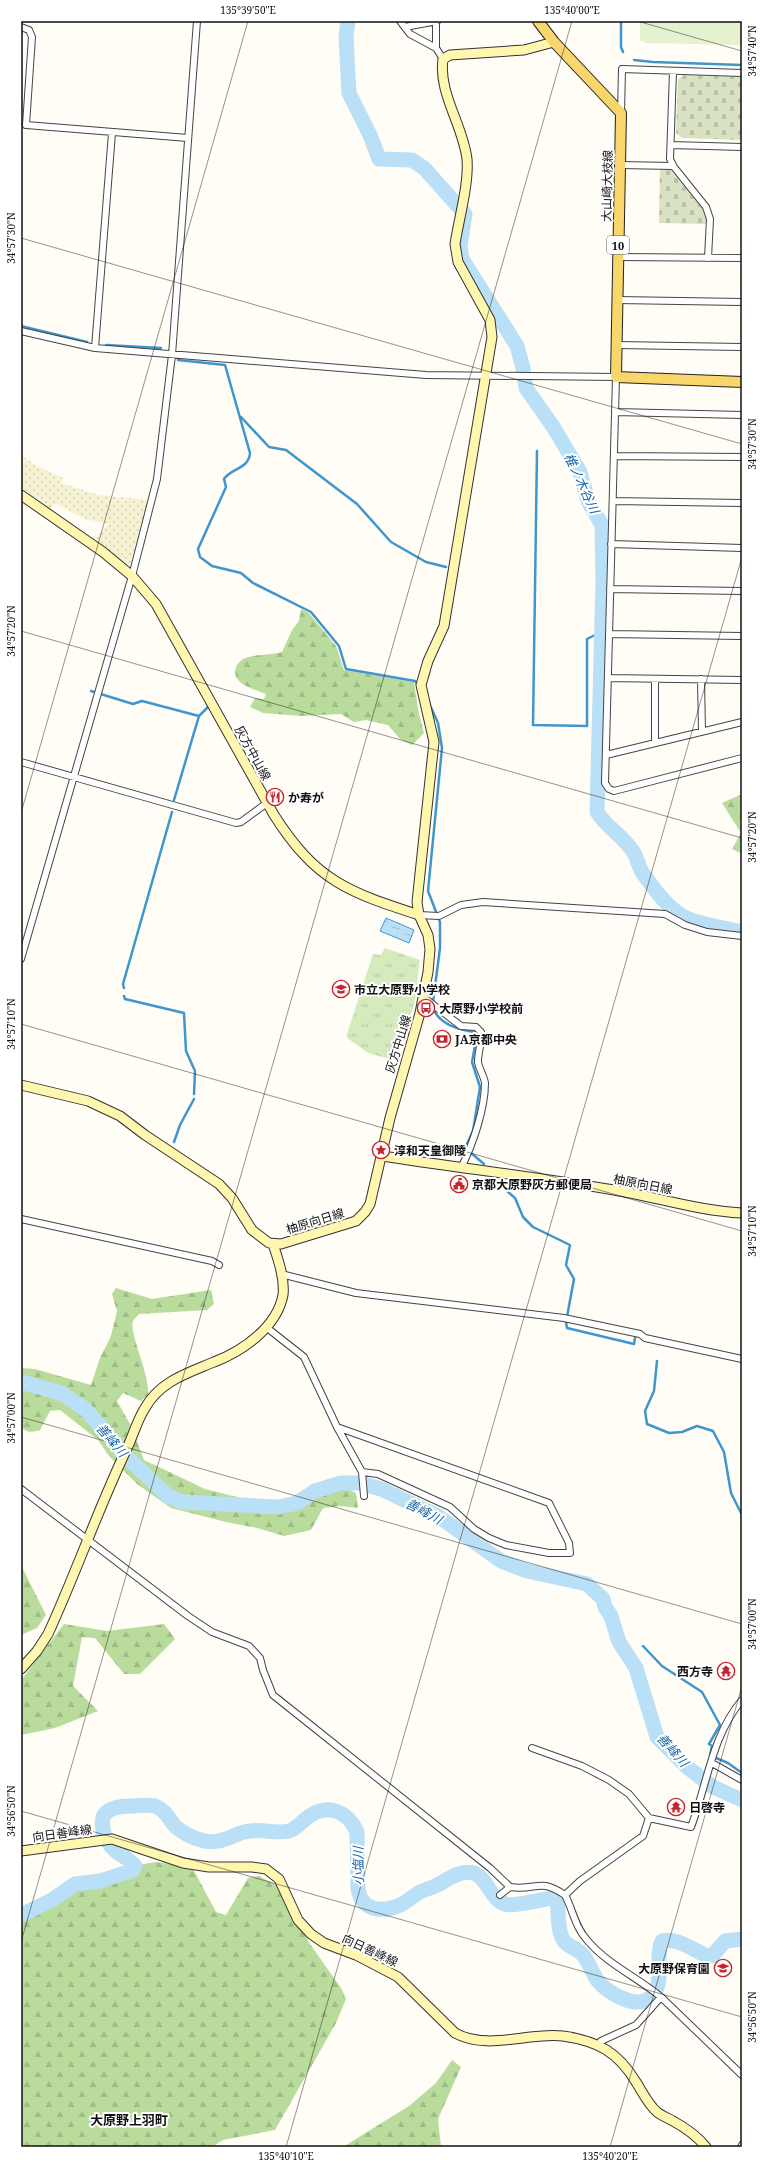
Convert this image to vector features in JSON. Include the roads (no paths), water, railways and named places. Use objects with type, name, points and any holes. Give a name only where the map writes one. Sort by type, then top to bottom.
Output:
[{"type":"main road","points":[[538,21],[554,42],[621,113]]},
{"type":"main road","points":[[419,915],[418,898],[434,742],[421,685],[428,661],[444,626],[487,375],[492,328],[484,308],[458,262],[455,251],[466,179],[467,160],[460,130],[450,108],[442,66],[443,59],[450,55],[524,50],[554,42]]},
{"type":"main road","name":"大山崎大枝線","points":[[616,377],[621,113]]},
{"type":"main road","points":[[616,377],[742,382]]},
{"type":"main road","name":"灰方中山線","points":[[21,495],[103,552],[132,576],[156,604],[267,803],[299,850],[322,873],[356,893],[419,915],[425,926],[429,940],[428,972],[423,997],[390,1118],[382,1156]]},
{"type":"main road","name":"柚原向日線","points":[[21,1085],[88,1101],[120,1116],[145,1135],[219,1184],[232,1198],[252,1230],[262,1239],[273,1244],[326,1231],[359,1219],[370,1204],[382,1156],[585,1185],[651,1196],[707,1209],[742,1213]]},
{"type":"main road","points":[[21,1669],[37,1651],[48,1634],[86,1540],[145,1408],[163,1387],[193,1370],[236,1352],[266,1327],[278,1312],[283,1293],[281,1274],[273,1244]]},
{"type":"main road","name":"向日善峰線","points":[[21,1851],[107,1839],[182,1863],[209,1867],[252,1867],[266,1870],[279,1879],[298,1920],[311,1934],[324,1943],[356,1955],[398,1976],[455,2033],[465,2039],[503,2041],[542,2036],[563,2036],[598,2045],[616,2055],[627,2067],[650,2105],[658,2113],[688,2130],[706,2147]]},
{"type":"street","points":[[21,959],[132,576],[157,479],[172,355],[198,21]]},
{"type":"street","points":[[400,21],[410,34],[436,48],[443,59]]},
{"type":"street","points":[[405,27],[437,22],[436,48]]},
{"type":"street","points":[[21,27],[29,30],[32,37],[26,125],[188,138]]},
{"type":"street","points":[[621,113],[622,69],[742,73]]},
{"type":"street","points":[[673,71],[670,159],[673,166],[706,207],[710,219],[708,258]]},
{"type":"street","points":[[95,348],[112,133]]},
{"type":"street","points":[[671,145],[742,147]]},
{"type":"street","points":[[620,165],[673,166]]},
{"type":"street","points":[[618,257],[742,258]]},
{"type":"street","points":[[617,300],[742,302]]},
{"type":"street","points":[[21,331],[95,348],[426,375],[616,377],[605,783],[609,789],[614,791],[742,758]]},
{"type":"street","points":[[616,346],[742,347]]},
{"type":"street","points":[[615,412],[742,416]]},
{"type":"street","points":[[614,456],[742,458]]},
{"type":"street","points":[[612,501],[742,503]]},
{"type":"street","points":[[611,544],[742,548]]},
{"type":"street","points":[[610,588],[742,591]]},
{"type":"street","points":[[609,634],[742,636]]},
{"type":"street","points":[[608,678],[742,680]]},
{"type":"street","points":[[655,679],[655,743]]},
{"type":"street","points":[[701,679],[702,732]]},
{"type":"street","points":[[606,755],[742,722]]},
{"type":"street","points":[[21,762],[236,823],[241,822],[267,803]]},
{"type":"street","points":[[419,915],[439,916],[461,905],[489,902],[665,914],[685,925],[707,932],[742,936]]},
{"type":"street","points":[[423,997],[461,1026],[476,1027],[481,1032],[482,1040],[478,1056],[479,1066],[485,1081],[473,1144],[461,1168]]},
{"type":"street","points":[[21,1219],[212,1261],[219,1265]]},
{"type":"street","points":[[281,1274],[356,1293],[568,1318],[640,1334],[644,1338],[742,1359]]},
{"type":"street","points":[[266,1327],[304,1357],[337,1427],[362,1474],[364,1496]]},
{"type":"street","points":[[337,1427],[549,1503],[569,1543],[570,1552],[549,1553],[506,1545],[489,1538],[474,1529],[450,1507],[378,1474],[362,1474]]},
{"type":"street","points":[[21,1489],[86,1540],[212,1632],[249,1646],[260,1658],[273,1695],[490,1868],[510,1887],[529,1888],[541,1884],[553,1887],[565,1895],[575,1922],[586,1940],[612,1962],[660,1996],[742,2075]]},
{"type":"street","points":[[532,1748],[582,1766],[609,1780],[629,1794],[649,1818],[691,1827],[722,1731],[732,1711],[742,1700]]},
{"type":"street","points":[[711,1765],[742,1780]]},
{"type":"street","points":[[565,1895],[580,1881],[643,1836],[649,1818]]},
{"type":"street","points":[[500,1895],[510,1887]]},
{"type":"street","points":[[598,2045],[601,2041],[636,2026],[660,1996]]},
{"type":"water","points":[[386,918],[414,930],[409,943],[380,931]]},
{"type":"waterway","name":"椎ノ木谷川","points":[[348,21],[346,36],[349,93],[370,135],[379,159],[412,160],[424,168],[465,214],[460,246],[462,259],[517,346],[523,368],[526,388],[554,428],[580,472],[588,501],[602,525],[603,580],[597,812],[634,852],[642,872],[675,911],[694,921],[742,932]]},
{"type":"waterway","points":[[621,21],[621,47],[623,52]]},
{"type":"waterway","points":[[634,60],[742,65]]},
{"type":"waterway","points":[[21,326],[87,342]]},
{"type":"waterway","points":[[106,345],[161,348]]},
{"type":"waterway","points":[[178,360],[225,365],[250,453],[246,462],[227,475],[224,479],[226,487],[198,549],[200,557],[212,566],[241,573],[253,583],[311,612],[339,646],[346,669],[415,681],[418,685]]},
{"type":"waterway","points":[[241,417],[269,447],[286,450],[357,504],[391,542],[426,562],[446,567]]},
{"type":"waterway","points":[[537,451],[533,725],[587,726],[587,639],[601,632]]},
{"type":"waterway","points":[[91,691],[133,704],[142,701],[199,716]]},
{"type":"waterway","points":[[429,703],[438,723],[442,748],[428,891],[440,922],[440,948],[433,1002]]},
{"type":"waterway","points":[[174,800],[199,716],[208,707]]},
{"type":"waterway","points":[[124,988],[123,984],[172,812]]},
{"type":"waterway","points":[[124,996],[125,999],[184,1013],[186,1051],[195,1071],[194,1094]]},
{"type":"waterway","points":[[432,1006],[444,1022],[462,1030],[475,1032],[477,1035],[472,1062],[480,1087],[473,1131],[465,1148],[468,1150]]},
{"type":"waterway","points":[[174,1142],[180,1125],[194,1099]]},
{"type":"waterway","points":[[471,1153],[484,1164]]},
{"type":"waterway","points":[[493,1179],[515,1198],[523,1217],[533,1227],[570,1245],[566,1265],[574,1279],[566,1322],[567,1328],[634,1344],[635,1338]]},
{"type":"waterway","points":[[657,1361],[654,1391],[645,1411],[647,1424],[669,1433],[682,1432],[697,1426],[713,1431],[724,1452],[731,1493],[742,1515]]},
{"type":"waterway","name":"善峰川","points":[[21,1382],[61,1393],[85,1409],[130,1460],[168,1496],[182,1502],[278,1507],[297,1503],[315,1491],[341,1483],[359,1483],[381,1489],[438,1516],[501,1561],[527,1571],[587,1584],[603,1599],[605,1607],[611,1616],[619,1642],[636,1668],[657,1737],[687,1767],[713,1787],[742,1800]]},
{"type":"waterway","points":[[643,1646],[662,1666],[702,1692],[720,1725],[709,1744],[712,1746],[710,1755]]},
{"type":"waterway","points":[[716,1758],[728,1763],[742,1773]]},
{"type":"waterway","name":"小塩川","points":[[21,1915],[52,1900],[75,1884],[100,1881],[133,1870],[135,1866],[113,1848],[107,1841],[103,1832],[102,1821],[106,1813],[110,1810],[124,1806],[155,1806],[162,1810],[176,1827],[185,1833],[201,1840],[213,1842],[250,1831],[289,1831],[308,1817],[318,1812],[332,1810],[344,1815],[354,1825],[357,1832],[358,1889],[360,1896],[368,1906],[379,1909],[393,1908],[403,1904],[420,1892],[453,1876],[468,1872],[481,1878],[499,1901],[505,1904],[521,1904],[553,1898],[557,1902],[559,1928],[564,1941],[584,1956],[597,1980],[602,1985],[608,1990],[630,2001],[645,2001],[651,1997],[655,1991],[659,1978],[659,1955],[662,1941],[667,1940],[679,1942],[707,1956],[712,1956],[725,1941],[742,1939]]},
{"type":"place","name":"か寿が","points":[[275,797]]},
{"type":"place","name":"市立大原野小学校","points":[[341,989]]},
{"type":"place","name":"大原野小学校前","points":[[426,1008]]},
{"type":"place","name":"JA京都中央","points":[[442,1039]]},
{"type":"place","name":"淳和天皇御陵","points":[[381,1150]]},
{"type":"place","name":"京都大原野灰方郵便局","points":[[459,1184]]},
{"type":"place","name":"西方寺","points":[[726,1671]]},
{"type":"place","name":"日啓寺","points":[[676,1807]]},
{"type":"place","name":"大原野保育園","points":[[723,1968]]},
{"type":"district","name":"大原野上羽町","points":[[129,2120]]}]
